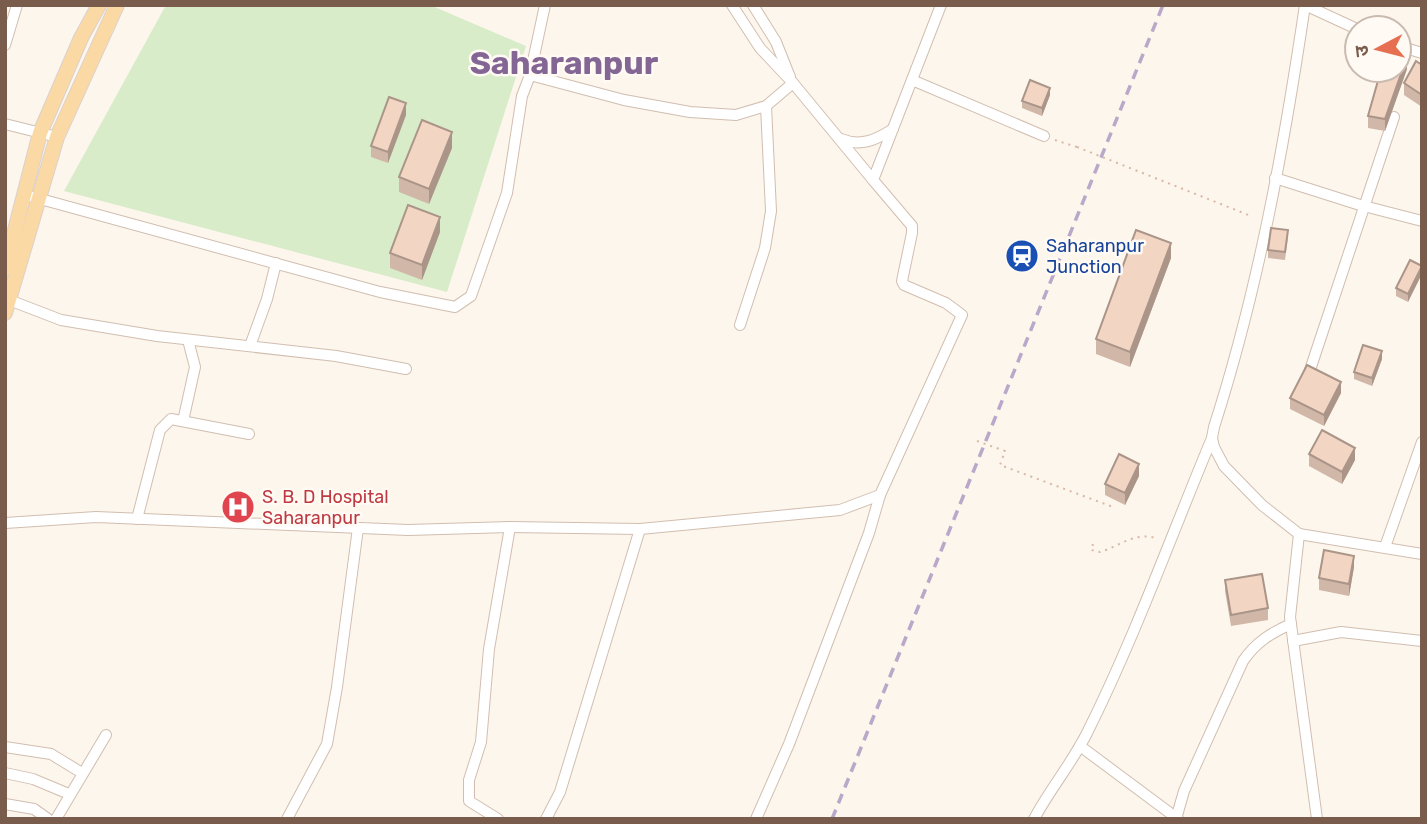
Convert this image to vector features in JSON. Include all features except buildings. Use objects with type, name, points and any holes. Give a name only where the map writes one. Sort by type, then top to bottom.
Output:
[{"type":"main road","points":[[7,306],[32,197],[40,133],[81,38],[101,13],[117,5]]},
{"type":"main road","points":[[5,269],[57,137],[101,13]]},
{"type":"street","points":[[5,45],[17,5]]},
{"type":"street","points":[[32,197],[380,292],[455,307],[471,296],[506,193],[522,96],[530,75],[545,5]]},
{"type":"street","points":[[732,5],[760,48],[793,83],[912,226],[901,277],[904,285],[946,303],[962,315],[880,495],[869,533],[789,744],[756,819]]},
{"type":"street","points":[[753,5],[776,42],[793,83]]},
{"type":"street","points":[[873,180],[941,5]]},
{"type":"street","points":[[1034,819],[1046,795],[1080,746],[1118,670],[1212,438],[1242,336],[1291,99],[1305,5],[1343,23]]},
{"type":"street","points":[[530,75],[625,100],[691,112],[736,115],[766,106],[793,83]]},
{"type":"street","points":[[912,80],[1044,136]]},
{"type":"street","points":[[740,325],[765,248],[771,211],[766,106]]},
{"type":"street","points":[[1309,373],[1394,117]]},
{"type":"street","points":[[7,125],[57,137]]},
{"type":"street","points":[[839,138],[852,143],[867,142],[880,138],[893,129]]},
{"type":"street","points":[[1275,178],[1422,221]]},
{"type":"street","points":[[250,346],[267,299],[276,263]]},
{"type":"street","points":[[7,306],[61,320],[188,340],[336,356],[406,369]]},
{"type":"street","points":[[183,421],[195,367],[188,340]]},
{"type":"street","points":[[137,519],[160,430],[171,419],[250,434]]},
{"type":"street","points":[[1212,438],[1224,466],[1262,505],[1299,534],[1422,554]]},
{"type":"street","points":[[1385,547],[1422,442]]},
{"type":"street","points":[[5,523],[96,517],[408,530],[510,527],[640,529],[840,510],[880,495]]},
{"type":"street","points":[[498,819],[470,801],[470,780],[481,742],[489,649],[510,527]]},
{"type":"street","points":[[287,819],[327,744],[358,528]]},
{"type":"street","points":[[547,819],[560,792],[640,529]]},
{"type":"street","points":[[1299,534],[1291,624],[1317,819]]},
{"type":"street","points":[[1080,746],[1177,819],[1184,791],[1243,661],[1268,635],[1291,624]]},
{"type":"street","points":[[1293,641],[1341,632],[1422,641]]},
{"type":"street","points":[[56,819],[106,735]]},
{"type":"street","points":[[5,747],[51,754],[82,773]]},
{"type":"street","points":[[5,774],[33,779],[69,794]]},
{"type":"street","points":[[5,804],[34,809],[48,819]]},
{"type":"path","points":[[1044,136],[1251,216]]},
{"type":"path","points":[[977,441],[1005,452],[1000,465],[1113,507]]},
{"type":"path","points":[[1093,544],[1091,550],[1100,552],[1122,542],[1151,536],[1168,544]]},
{"type":"green space","points":[[166,5],[430,5],[526,46],[447,292],[64,191]]},
{"type":"railway","points":[[832,819],[1163,5]]},
{"type":"place","name":"Saharanpur Junction","points":[[1022,256]]},
{"type":"place","name":"S. B. D Hospital Saharanpur","points":[[238,507]]},
{"type":"district","name":"Saharanpur","points":[[564,63]]}]
